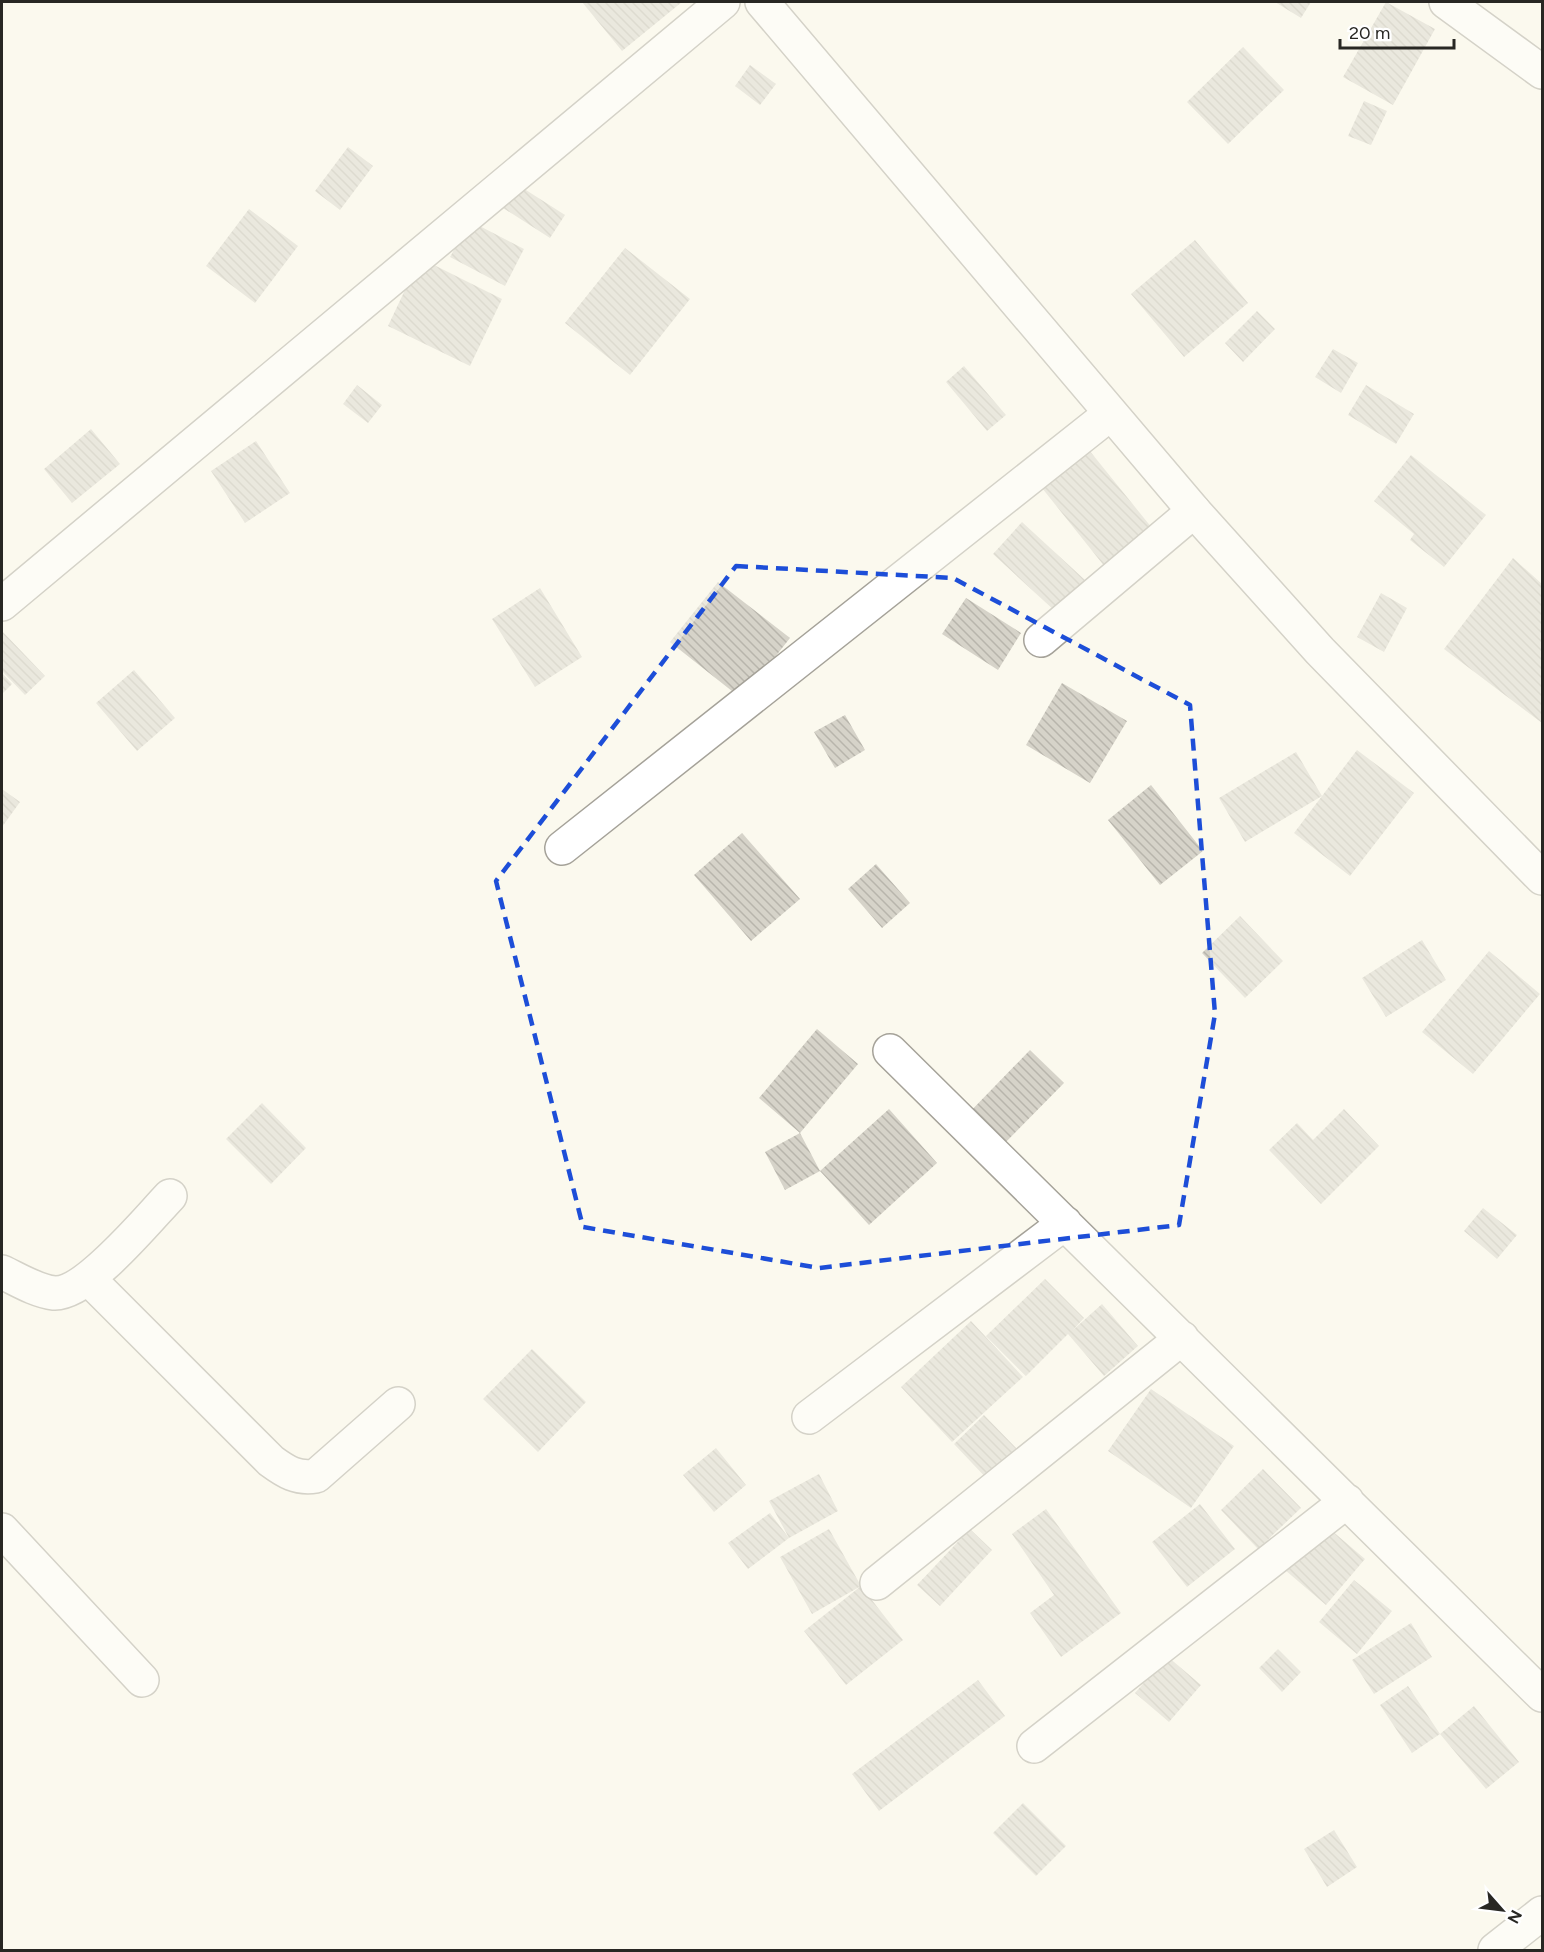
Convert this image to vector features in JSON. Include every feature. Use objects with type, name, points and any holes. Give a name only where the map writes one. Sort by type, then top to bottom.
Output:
[{"type":"street","points":[[2,604],[723,2]]},
{"type":"street","points":[[762,2],[1194,511],[1320,651],[1542,878]]},
{"type":"street","points":[[1446,2],[1542,72]]},
{"type":"street","points":[[562,849],[1110,414]]},
{"type":"street","points":[[1041,640],[1194,511]]},
{"type":"street","points":[[890,1051],[1542,1695]]},
{"type":"street","points":[[2,1272],[54,1293],[72,1290],[89,1279],[170,1196]]},
{"type":"street","points":[[809,1417],[1065,1223]]},
{"type":"street","points":[[89,1279],[271,1461],[287,1472],[303,1478],[316,1476],[398,1404]]},
{"type":"street","points":[[877,1583],[1182,1338]]},
{"type":"street","points":[[1034,1746],[1347,1501]]},
{"type":"street","points":[[2,1530],[142,1680]]},
{"type":"street","points":[[1495,1950],[1542,1912]]},
{"type":"highlighted area","points":[[736,566],[953,578],[1190,705],[1215,1014],[1179,1225],[819,1268],[583,1227],[496,881]]},
{"type":"building","points":[[582,2],[682,2],[622,51]]},
{"type":"building","points":[[1275,2],[1311,2],[1301,18]]},
{"type":"building","points":[[1386,2],[1435,29],[1393,105],[1343,77]]},
{"type":"building","points":[[1243,47],[1284,90],[1228,144],[1187,102]]},
{"type":"building","points":[[750,65],[776,84],[760,105],[735,86]]},
{"type":"building","points":[[1364,101],[1387,111],[1371,145],[1348,136]]},
{"type":"building","points":[[348,147],[373,166],[340,210],[315,191]]},
{"type":"building","points":[[515,183],[565,215],[550,238],[500,206]]},
{"type":"building","points":[[249,209],[298,246],[255,303],[206,266]]},
{"type":"building","points":[[470,221],[524,249],[505,286],[450,257]]},
{"type":"building","points":[[1195,240],[1248,303],[1184,357],[1131,294]]},
{"type":"building","points":[[625,248],[690,299],[630,375],[565,323]]},
{"type":"building","points":[[420,258],[502,299],[470,366],[388,326]]},
{"type":"building","points":[[1257,311],[1275,329],[1243,362],[1225,343]]},
{"type":"building","points":[[1333,349],[1358,363],[1341,393],[1315,377]]},
{"type":"building","points":[[964,366],[1006,415],[987,431],[946,382]]},
{"type":"building","points":[[357,385],[382,405],[368,423],[343,404]]},
{"type":"building","points":[[1366,385],[1414,414],[1396,444],[1348,415]]},
{"type":"building","points":[[91,429],[120,464],[72,503],[44,469]]},
{"type":"building","points":[[256,441],[290,493],[245,523],[211,471]]},
{"type":"building","points":[[1089,450],[1152,528],[1105,567],[1042,488]]},
{"type":"building","points":[[1411,455],[1486,515],[1444,567],[1410,540],[1414,534],[1374,501]]},
{"type":"building","points":[[1022,522],[1085,580],[1056,612],[993,554]]},
{"type":"building","points":[[1513,558],[1542,584],[1542,723],[1444,649]]},
{"type":"building","points":[[718,582],[790,638],[742,699],[670,642]]},
{"type":"building","points":[[540,588],[582,657],[535,687],[492,619]]},
{"type":"building","points":[[1381,593],[1407,608],[1384,652],[1357,637]]},
{"type":"building","points":[[966,598],[1021,633],[998,670],[942,634]]},
{"type":"building","points":[[2,631],[45,676],[25,695],[2,671]]},
{"type":"building","points":[[134,670],[175,718],[137,751],[96,703]]},
{"type":"building","points":[[2,673],[12,684],[2,694]]},
{"type":"building","points":[[1062,683],[1127,721],[1090,783],[1026,745]]},
{"type":"building","points":[[845,715],[865,750],[835,768],[814,732]]},
{"type":"building","points":[[1357,750],[1414,793],[1350,876],[1294,833]]},
{"type":"building","points":[[1296,752],[1322,796],[1245,842],[1219,798]]},
{"type":"building","points":[[1151,785],[1203,851],[1160,885],[1108,820]]},
{"type":"building","points":[[2,789],[20,802],[2,827]]},
{"type":"building","points":[[742,833],[800,899],[751,941],[694,875]]},
{"type":"building","points":[[876,864],[910,903],[882,928],[848,889]]},
{"type":"building","points":[[1240,916],[1283,961],[1245,998],[1202,953]]},
{"type":"building","points":[[1422,940],[1446,980],[1386,1017],[1362,978]]},
{"type":"building","points":[[1489,951],[1540,994],[1473,1074],[1422,1032]]},
{"type":"building","points":[[817,1029],[858,1064],[800,1133],[759,1098]]},
{"type":"building","points":[[1030,1050],[1064,1083],[997,1151],[964,1118]]},
{"type":"building","points":[[262,1103],[306,1148],[271,1184],[226,1139]]},
{"type":"building","points":[[889,1109],[937,1163],[869,1225],[820,1171]]},
{"type":"building","points":[[1344,1109],[1379,1146],[1321,1204],[1269,1150],[1297,1123],[1313,1140]]},
{"type":"building","points":[[800,1133],[820,1171],[785,1190],[765,1152]]},
{"type":"building","points":[[1483,1208],[1517,1235],[1497,1259],[1464,1231]]},
{"type":"building","points":[[1045,1279],[1084,1318],[1073,1330],[1102,1304],[1138,1346],[1104,1376],[1068,1334],[1026,1376],[986,1336]]},
{"type":"building","points":[[971,1321],[1023,1377],[952,1442],[901,1387]]},
{"type":"building","points":[[532,1349],[586,1402],[538,1452],[483,1399]]},
{"type":"building","points":[[1151,1389],[1234,1446],[1191,1508],[1108,1451]]},
{"type":"building","points":[[984,1415],[1019,1451],[989,1481],[954,1444]]},
{"type":"building","points":[[716,1448],[746,1485],[714,1512],[683,1475]]},
{"type":"building","points":[[1263,1469],[1301,1508],[1258,1549],[1221,1510]]},
{"type":"building","points":[[819,1474],[838,1511],[789,1538],[769,1501]]},
{"type":"building","points":[[1200,1504],[1235,1549],[1187,1587],[1152,1542]]},
{"type":"building","points":[[1046,1509],[1121,1613],[1061,1657],[1030,1613],[1054,1595],[1012,1534]]},
{"type":"building","points":[[770,1513],[789,1538],[748,1569],[728,1543]]},
{"type":"building","points":[[1324,1524],[1365,1559],[1326,1605],[1285,1570]]},
{"type":"building","points":[[829,1529],[861,1586],[812,1614],[780,1557]]},
{"type":"building","points":[[970,1529],[992,1550],[940,1606],[917,1585]]},
{"type":"building","points":[[1354,1580],[1392,1611],[1357,1654],[1319,1622]]},
{"type":"building","points":[[861,1586],[903,1640],[846,1685],[804,1631]]},
{"type":"building","points":[[1411,1623],[1432,1657],[1374,1694],[1352,1660]]},
{"type":"building","points":[[1278,1649],[1301,1672],[1282,1692],[1259,1668]]},
{"type":"building","points":[[1167,1656],[1201,1685],[1169,1722],[1135,1693]]},
{"type":"building","points":[[978,1680],[1005,1716],[879,1811],[852,1774]]},
{"type":"building","points":[[1408,1686],[1440,1734],[1412,1753],[1380,1705]]},
{"type":"building","points":[[1474,1706],[1519,1762],[1486,1789],[1440,1734]]},
{"type":"building","points":[[1023,1803],[1066,1846],[1036,1876],[993,1833]]},
{"type":"building","points":[[1334,1830],[1357,1867],[1327,1887],[1304,1849]]}]
